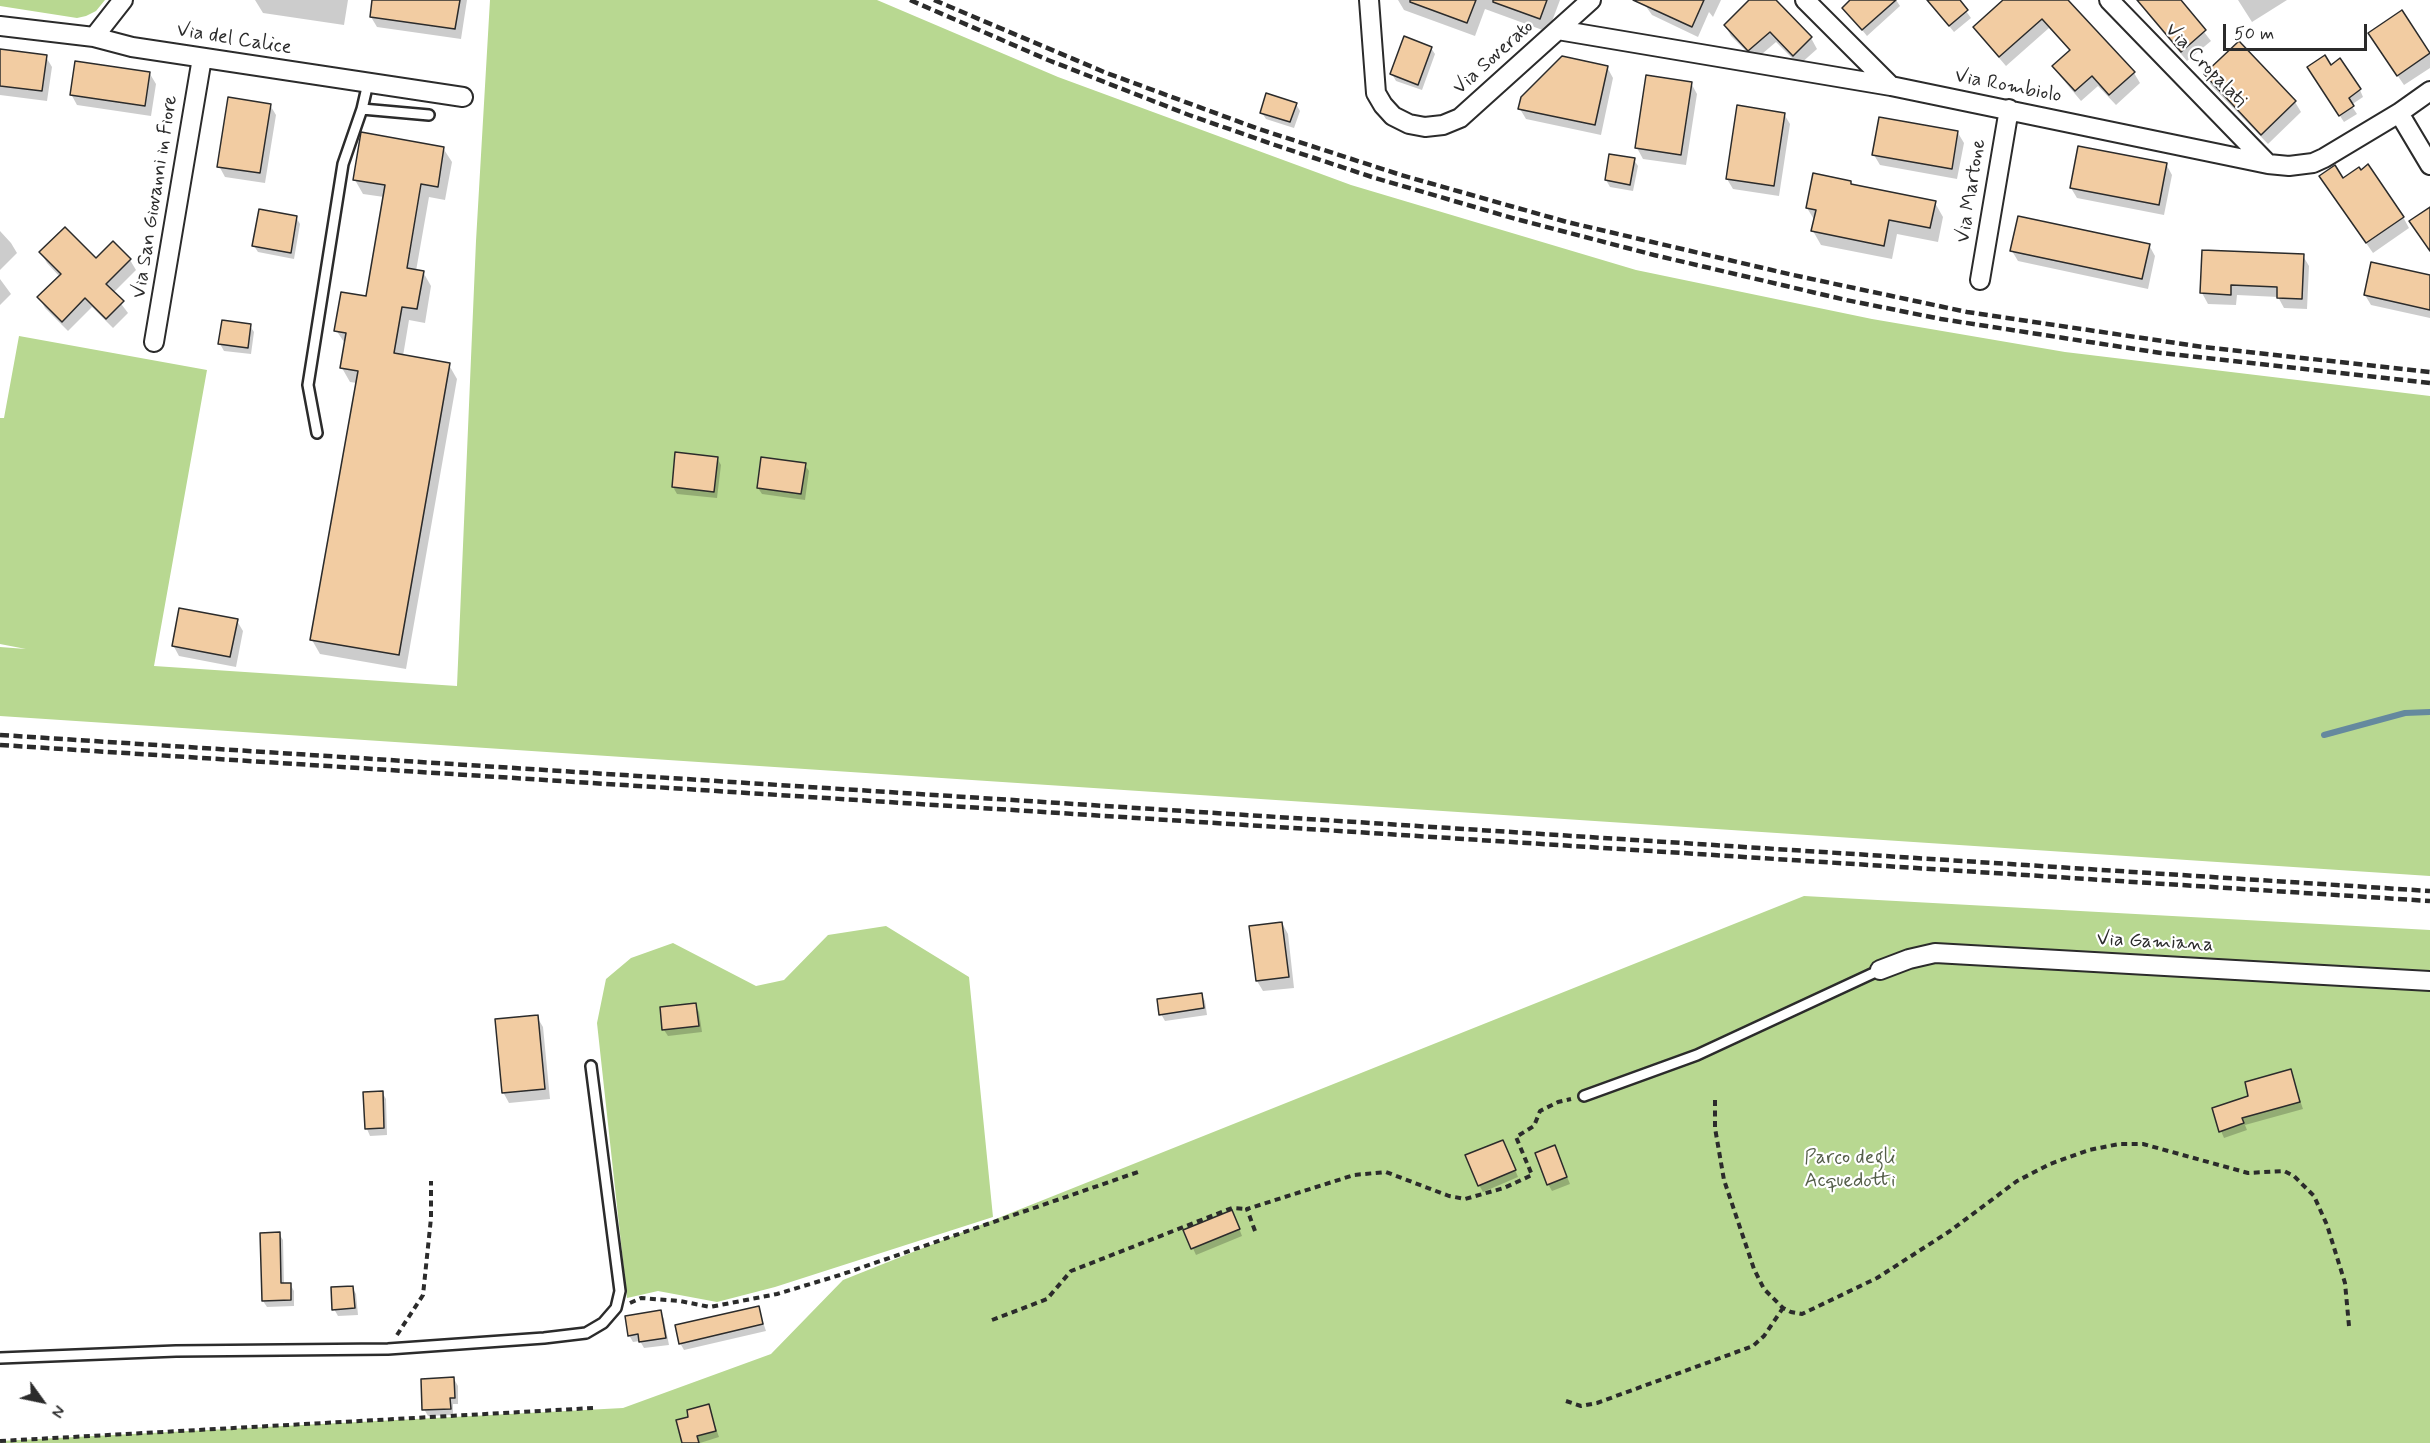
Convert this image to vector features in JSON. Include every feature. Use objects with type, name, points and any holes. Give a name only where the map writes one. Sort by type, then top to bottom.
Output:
[{"type":"street","points":[[94,37],[123,0]]},
{"type":"street","name":"Via Soverato","points":[[1370,0],[1376,93],[1383,105],[1394,116],[1416,126],[1434,127],[1460,118],[1591,0]]},
{"type":"street","points":[[1805,0],[1891,86]]},
{"type":"street","name":"Via Cropalati","points":[[2109,0],[2268,164]]},
{"type":"street","name":"Via del Calice","points":[[0,26],[94,37],[132,47],[462,97]]},
{"type":"street","name":"Via Rombiolo","points":[[1558,30],[1891,86],[2268,164],[2289,166],[2313,163],[2334,153],[2400,113],[2430,91]]},
{"type":"street","name":"Via San Giovanni in Fiore","points":[[154,342],[202,58]]},
{"type":"street","name":"Via Martone","points":[[1980,280],[2009,109]]},
{"type":"street","points":[[2400,113],[2430,165]]},
{"type":"street","name":"Via Gamiana","points":[[1880,970],[1909,958],[1935,953],[2430,981]]},
{"type":"lane","points":[[317,433],[308,385],[342,164],[362,109],[368,83]]},
{"type":"lane","points":[[362,109],[429,116]]},
{"type":"lane","points":[[1584,1096],[1697,1055],[1880,970]]},
{"type":"lane","points":[[0,1358],[176,1350],[388,1348],[544,1338],[586,1333],[603,1323],[616,1308],[620,1290],[591,1066]]},
{"type":"path","points":[[992,1320],[1047,1299],[1071,1271],[1232,1208],[1247,1209],[1354,1175],[1386,1172],[1449,1196],[1466,1199],[1504,1188],[1532,1175],[1516,1137],[1534,1126],[1540,1111],[1558,1102],[1584,1096]]},
{"type":"path","points":[[1715,1100],[1715,1128],[1720,1161],[1736,1219],[1764,1290],[1783,1308],[1802,1314],[1877,1278],[1950,1231],[2017,1181],[2050,1164],[2099,1148],[2120,1144],[2143,1144],[2247,1173],[2284,1171],[2294,1176],[2314,1196],[2327,1224],[2345,1283],[2349,1326]]},
{"type":"path","points":[[616,1308],[641,1298],[680,1301],[710,1307],[777,1294],[840,1275],[1138,1172]]},
{"type":"path","points":[[388,1348],[423,1295],[431,1218],[431,1181]]},
{"type":"path","points":[[1247,1209],[1255,1231]]},
{"type":"path","points":[[1566,1401],[1581,1406],[1597,1403],[1753,1346],[1764,1336],[1783,1308]]},
{"type":"path","points":[[0,1441],[593,1408]]},
{"type":"green space","points":[[0,0],[105,0],[96,11],[77,18],[0,6]]},
{"type":"green space","points":[[490,0],[877,0],[1058,77],[1351,185],[1636,270],[1872,319],[2065,352],[2430,396],[2430,876],[0,716],[0,647],[26,649],[0,644],[0,418],[4,418],[19,336],[207,370],[154,666],[457,686],[476,241]]},
{"type":"green space","name":"Parco degli Acquedotti","points":[[1804,896],[2430,930],[2430,1443],[0,1443],[0,1441],[623,1408],[771,1354],[843,1280]]},
{"type":"green space","points":[[886,926],[969,977],[993,1217],[775,1287],[717,1302],[658,1291],[627,1298],[597,1023],[606,979],[631,958],[673,943],[756,986],[784,980],[828,935]]},
{"type":"building","points":[[372,0],[460,0],[455,29],[370,17]]},
{"type":"building","points":[[1410,0],[1476,0],[1467,23],[1410,2]]},
{"type":"building","points":[[1493,0],[1547,0],[1540,19],[1493,2]]},
{"type":"building","points":[[1633,0],[1704,0],[1692,27]]},
{"type":"building","points":[[1749,0],[1776,0],[1812,37],[1793,56],[1770,32],[1748,51],[1724,25]]},
{"type":"building","points":[[1850,0],[1896,0],[1862,30],[1842,8]]},
{"type":"building","points":[[1927,0],[1960,0],[1968,10],[1949,26]]},
{"type":"building","points":[[2003,0],[2068,0],[2135,72],[2109,95],[2092,76],[2075,91],[2052,66],[2070,50],[2042,19],[1999,57],[1973,27]]},
{"type":"building","points":[[2137,0],[2181,0],[2206,30],[2181,52]]},
{"type":"building","points":[[2402,10],[2430,53],[2397,76],[2368,33]]},
{"type":"building","points":[[1404,36],[1432,47],[1418,85],[1390,74]]},
{"type":"building","points":[[2239,41],[2296,101],[2261,135],[2204,74]]},
{"type":"building","points":[[0,49],[47,55],[42,91],[0,86]]},
{"type":"building","points":[[2325,55],[2331,65],[2340,58],[2361,89],[2349,98],[2354,106],[2339,116],[2307,67]]},
{"type":"building","points":[[1562,56],[1608,66],[1595,125],[1518,109],[1521,97]]},
{"type":"building","points":[[75,61],[150,72],[145,106],[70,95]]},
{"type":"building","points":[[1646,75],[1692,82],[1681,155],[1635,148]]},
{"type":"building","points":[[1266,93],[1297,103],[1290,122],[1260,113]]},
{"type":"building","points":[[228,97],[271,104],[260,173],[217,167]]},
{"type":"building","points":[[1737,105],[1785,113],[1774,186],[1726,179]]},
{"type":"building","points":[[1879,117],[1958,131],[1952,169],[1872,155]]},
{"type":"building","points":[[361,132],[444,147],[438,187],[421,184],[407,268],[424,271],[417,309],[402,307],[394,353],[450,363],[399,655],[310,640],[358,371],[340,368],[346,333],[334,331],[341,292],[366,296],[385,185],[353,180]]},
{"type":"building","points":[[2078,146],[2167,163],[2159,205],[2070,188]]},
{"type":"building","points":[[1609,154],[1635,158],[1630,185],[1605,180]]},
{"type":"building","points":[[2368,164],[2404,217],[2366,243],[2319,176],[2335,165],[2343,178],[2359,167],[2361,170]]},
{"type":"building","points":[[1813,173],[1851,181],[1851,184],[1936,201],[1930,228],[1889,220],[1884,246],[1811,231],[1816,210],[1806,208]]},
{"type":"building","points":[[2430,207],[2430,251],[2409,221]]},
{"type":"building","points":[[259,209],[297,216],[291,253],[252,246]]},
{"type":"building","points":[[2018,216],[2150,244],[2142,279],[2010,251]]},
{"type":"building","points":[[65,227],[96,258],[113,241],[131,259],[106,284],[124,301],[106,319],[85,298],[62,322],[37,297],[61,274],[39,252]]},
{"type":"building","points":[[2202,250],[2304,254],[2302,299],[2277,298],[2277,287],[2231,285],[2231,295],[2200,293]]},
{"type":"building","points":[[2371,262],[2430,275],[2430,310],[2364,295]]},
{"type":"building","points":[[222,320],[251,324],[248,348],[218,344]]},
{"type":"building","points":[[675,452],[718,457],[714,492],[672,487]]},
{"type":"building","points":[[761,457],[806,463],[801,494],[757,488]]},
{"type":"building","points":[[179,608],[238,619],[230,657],[172,646]]},
{"type":"building","points":[[1282,922],[1289,977],[1256,981],[1249,926]]},
{"type":"building","points":[[1202,993],[1204,1008],[1159,1015],[1157,999]]},
{"type":"building","points":[[696,1003],[699,1026],[662,1030],[660,1007]]},
{"type":"building","points":[[538,1015],[545,1089],[502,1093],[495,1019]]},
{"type":"building","points":[[2291,1069],[2300,1102],[2242,1118],[2244,1123],[2219,1132],[2212,1108],[2248,1096],[2245,1082]]},
{"type":"building","points":[[383,1091],[384,1128],[365,1129],[363,1092]]},
{"type":"building","points":[[1503,1140],[1516,1170],[1478,1186],[1465,1155]]},
{"type":"building","points":[[1555,1145],[1567,1177],[1547,1185],[1535,1153]]},
{"type":"building","points":[[1232,1210],[1240,1229],[1191,1249],[1183,1230]]},
{"type":"building","points":[[280,1232],[281,1283],[291,1283],[291,1300],[262,1301],[260,1233]]},
{"type":"building","points":[[353,1286],[355,1308],[332,1310],[331,1287]]},
{"type":"building","points":[[759,1306],[763,1324],[679,1344],[675,1325]]},
{"type":"building","points":[[661,1310],[666,1338],[639,1342],[638,1334],[628,1336],[625,1316]]},
{"type":"building","points":[[454,1377],[455,1398],[450,1398],[451,1409],[422,1410],[421,1379]]},
{"type":"building","points":[[709,1404],[716,1431],[697,1436],[699,1443],[682,1443],[676,1420],[688,1417],[687,1410]]},
{"type":"waterway","points":[[2324,735],[2405,713],[2430,712]]},
{"type":"railway","points":[[910,0],[1048,60],[1189,115],[1275,145],[1375,178],[1516,219],[1654,255],[1846,300],[1941,319],[2161,353],[2430,383]]},
{"type":"railway","points":[[934,0],[1104,72],[1256,128],[1401,175],[1567,222],[1793,275],[1967,312],[2203,347],[2430,372]]},
{"type":"railway","points":[[0,735],[2430,891]]},
{"type":"railway","points":[[0,745],[2430,901]]}]
